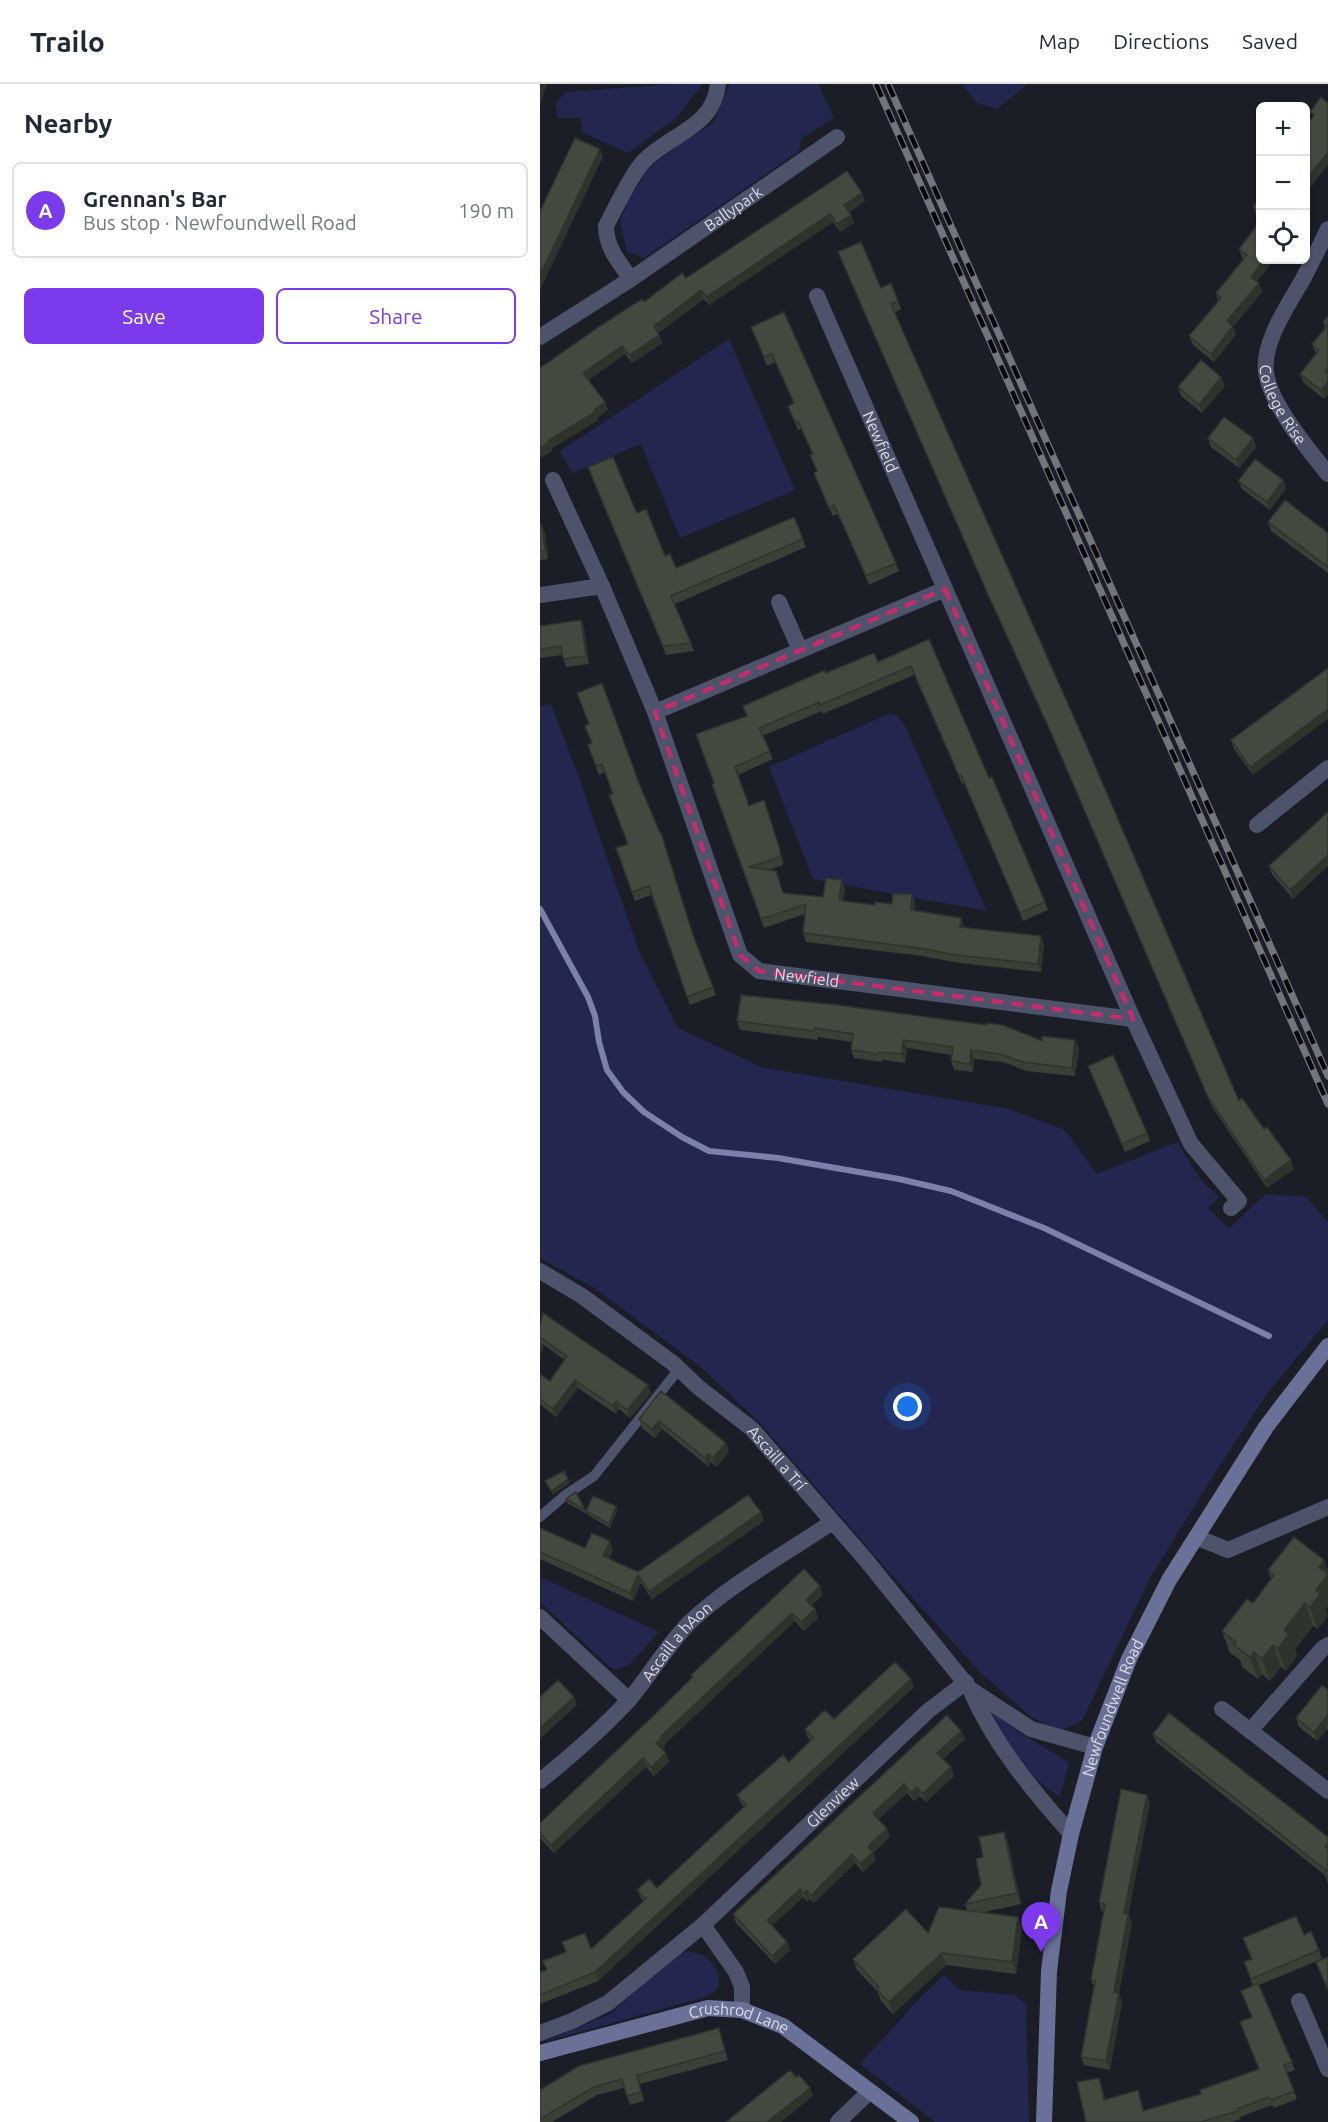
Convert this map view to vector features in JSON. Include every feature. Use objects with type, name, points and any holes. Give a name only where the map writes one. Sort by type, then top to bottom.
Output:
[{"type":"main road","name":"Newfoundwell Road","points":[[1044,2122],[1049,1971],[1059,1891],[1071,1834],[1095,1747],[1129,1659],[1169,1580],[1266,1427],[1328,1346]]},
{"type":"main road","name":"Crushrod Lane","points":[[540,2053],[708,2008],[742,2010],[783,2026],[911,2122]]},
{"type":"street","points":[[631,279],[611,252],[606,238],[606,226],[642,162],[667,142],[700,122],[716,98],[718,84]]},
{"type":"street","name":"Ballypark","points":[[540,337],[631,279],[837,137]]},
{"type":"street","name":"College Rise","points":[[1328,229],[1282,315],[1269,348],[1266,372],[1274,397],[1298,436],[1328,474]]},
{"type":"street","name":"Newfield","points":[[817,296],[1133,1019],[1191,1144],[1239,1201],[1231,1208]]},
{"type":"street","name":"Newfield","points":[[553,480],[602,586],[655,712],[740,955],[759,971],[1133,1019]]},
{"type":"street","points":[[540,595],[602,586]]},
{"type":"street","points":[[655,712],[945,589]]},
{"type":"street","points":[[778,602],[800,650]]},
{"type":"street","points":[[1257,825],[1328,768]]},
{"type":"street","name":"Ascaill a Trí","points":[[540,1271],[582,1296],[679,1369],[698,1387],[752,1429],[968,1685],[1032,1729],[1095,1747]]},
{"type":"street","points":[[1196,1538],[1228,1550],[1328,1507]]},
{"type":"street","name":"Ascaill a hAon","points":[[540,1781],[576,1753],[629,1700],[663,1653],[691,1621],[727,1593],[832,1522]]},
{"type":"street","points":[[540,1617],[629,1700]]},
{"type":"street","points":[[1250,1731],[1328,1645]]},
{"type":"street","name":"Ascaill a Trí","points":[[968,1685],[978,1708],[1030,1787],[1071,1834]]},
{"type":"street","name":"Glenview","points":[[540,2033],[572,2021],[608,2003],[703,1925],[928,1711],[968,1685]]},
{"type":"street","points":[[1222,1709],[1328,1791]]},
{"type":"street","points":[[703,1925],[736,1972],[742,1987],[742,2010]]},
{"type":"street","points":[[1299,2001],[1328,2069]]},
{"type":"street","points":[[838,2122],[869,2092]]},
{"type":"lane","points":[[540,1517],[564,1496],[594,1476],[679,1369]]},
{"type":"highlighted area","points":[[945,589],[1133,1019],[759,971],[740,955],[655,712]]},
{"type":"shaded area","points":[[703,84],[675,119],[628,153],[582,132],[581,118],[557,118],[556,103],[565,92]]},
{"type":"shaded area","points":[[730,84],[818,84],[834,118],[802,138],[798,152],[644,258],[627,252],[620,221],[629,200],[647,170],[676,146],[713,123]]},
{"type":"shaded area","points":[[962,84],[1028,84],[997,109],[977,103]]},
{"type":"shaded area","points":[[729,339],[795,490],[680,538],[641,444],[572,473],[560,451]]},
{"type":"shaded area","points":[[551,704],[580,780],[639,951],[678,1028],[761,1067],[1009,1109],[1065,1130],[1097,1174],[1177,1142],[1201,1180],[1219,1197],[1208,1208],[1229,1228],[1266,1194],[1306,1197],[1328,1222],[1328,1320],[1267,1394],[1150,1578],[1082,1721],[1059,1731],[1030,1716],[980,1672],[890,1573],[760,1423],[702,1368],[596,1289],[540,1258],[540,706]]},
{"type":"shaded area","points":[[888,714],[897,715],[905,726],[987,911],[813,879],[769,767]]},
{"type":"shaded area","points":[[540,1577],[659,1632],[630,1664],[615,1670],[540,1602]]},
{"type":"shaded area","points":[[983,1705],[1020,1733],[1067,1761],[1069,1764],[1060,1796],[1049,1790],[1028,1769]]},
{"type":"shaded area","points":[[687,1951],[702,1955],[711,1961],[719,1977],[714,1992],[705,1997],[540,2043],[609,2015],[676,1955]]},
{"type":"shaded area","points":[[944,1975],[959,1990],[1014,1995],[1026,2004],[1029,2122],[935,2122],[860,2064]]},
{"type":"building","points":[[1321,97],[1328,103],[1328,152],[1310,175],[1310,120],[1314,115],[1310,112]]},
{"type":"building","points":[[575,138],[600,149],[540,275],[540,211]]},
{"type":"building","points":[[847,171],[862,193],[844,205],[851,215],[837,224],[830,214],[706,297],[701,290],[654,326],[659,335],[629,355],[622,346],[583,373],[605,402],[594,410],[595,412],[540,448],[540,368],[642,299],[644,302],[682,273],[686,278]]},
{"type":"building","points":[[1256,226],[1256,264],[1261,264],[1251,277],[1259,283],[1227,321],[1233,326],[1211,354],[1189,336],[1221,298],[1216,293],[1247,255],[1239,249]]},
{"type":"building","points":[[861,242],[881,288],[891,283],[898,301],[891,304],[1087,747],[1239,1101],[1242,1098],[1264,1129],[1267,1127],[1291,1160],[1264,1180],[1208,1097],[1049,728],[838,252]]},
{"type":"building","points":[[784,312],[896,563],[866,576],[834,505],[829,508],[814,473],[817,471],[810,455],[813,454],[798,421],[795,422],[788,406],[794,403],[772,354],[764,357],[751,327]]},
{"type":"building","points":[[1328,316],[1328,368],[1325,371],[1328,374],[1328,382],[1321,390],[1300,374],[1319,350],[1312,344],[1327,326],[1323,322]]},
{"type":"building","points":[[1201,360],[1221,377],[1199,405],[1178,387]]},
{"type":"building","points":[[1224,417],[1253,438],[1236,460],[1208,438]]},
{"type":"building","points":[[613,457],[637,513],[646,509],[665,556],[670,554],[676,568],[794,517],[803,539],[671,596],[691,643],[663,646],[588,467]]},
{"type":"building","points":[[1255,459],[1283,480],[1267,502],[1238,481]]},
{"type":"building","points":[[1285,500],[1328,533],[1328,567],[1268,522]]},
{"type":"building","points":[[540,525],[542,525],[545,551],[540,551]]},
{"type":"building","points":[[581,620],[586,656],[563,659],[561,646],[540,649],[540,626]]},
{"type":"building","points":[[929,639],[989,778],[992,777],[1045,902],[1020,913],[911,666],[759,728],[770,751],[735,767],[749,806],[764,800],[780,850],[780,857],[749,867],[776,871],[783,893],[823,897],[826,878],[842,880],[839,899],[843,901],[875,905],[875,902],[892,904],[893,894],[912,894],[911,910],[961,918],[960,927],[1041,936],[1038,964],[956,955],[803,933],[806,904],[761,919],[712,784],[714,783],[696,734],[747,716],[743,706],[825,670],[826,673],[874,653],[878,662]]},
{"type":"building","points":[[1328,668],[1328,709],[1250,767],[1231,740]]},
{"type":"building","points":[[602,683],[639,783],[661,833],[693,935],[713,987],[687,997],[649,886],[632,892],[616,848],[628,844],[609,795],[613,794],[602,764],[596,766],[588,745],[592,743],[585,726],[589,724],[577,693]]},
{"type":"building","points":[[1328,812],[1328,855],[1290,890],[1269,866]]},
{"type":"building","points":[[741,995],[838,1005],[986,1025],[986,1023],[1003,1025],[1042,1041],[1042,1036],[1075,1040],[1072,1068],[1023,1062],[1000,1054],[971,1050],[970,1064],[951,1061],[953,1047],[903,1040],[902,1054],[879,1052],[878,1054],[851,1050],[853,1034],[737,1021]]},
{"type":"building","points":[[1113,1055],[1147,1133],[1122,1144],[1088,1066]]},
{"type":"building","points":[[543,1313],[648,1385],[627,1410],[616,1401],[613,1406],[575,1380],[553,1409],[540,1399],[540,1374],[550,1381],[567,1356],[540,1337]]},
{"type":"building","points":[[661,1391],[726,1443],[713,1458],[708,1454],[705,1458],[659,1421],[652,1429],[639,1419]]},
{"type":"building","points":[[564,1471],[568,1479],[551,1491],[545,1481]]},
{"type":"building","points":[[576,1492],[585,1510],[566,1499]]},
{"type":"building","points":[[748,1495],[761,1512],[649,1591],[638,1575],[630,1593],[540,1552],[540,1528],[585,1548],[592,1533],[610,1541],[603,1556],[638,1572]]},
{"type":"building","points":[[593,1496],[616,1506],[609,1524],[586,1511]]},
{"type":"building","points":[[1294,1537],[1324,1560],[1319,1567],[1328,1574],[1316,1590],[1320,1594],[1310,1607],[1305,1603],[1284,1630],[1289,1634],[1278,1649],[1273,1645],[1262,1659],[1254,1652],[1250,1657],[1234,1645],[1236,1642],[1222,1631],[1247,1599],[1253,1603],[1274,1575],[1268,1570]]},
{"type":"building","points":[[804,1569],[820,1586],[806,1600],[815,1609],[801,1622],[792,1613],[660,1737],[662,1738],[656,1743],[666,1753],[651,1767],[643,1758],[551,1845],[540,1833],[540,1823],[693,1677],[691,1675]]},
{"type":"building","points":[[895,1662],[911,1679],[595,1972],[540,1995],[540,1972],[547,1970],[543,1961],[566,1952],[562,1942],[585,1933],[591,1949],[646,1899],[637,1890],[649,1879],[657,1888],[746,1805],[737,1795],[783,1755],[789,1762],[813,1738],[805,1729],[825,1710],[834,1719]]},
{"type":"building","points":[[558,1680],[574,1697],[540,1728],[540,1697]]},
{"type":"building","points":[[1322,1685],[1328,1690],[1328,1715],[1314,1732],[1296,1718]]},
{"type":"building","points":[[1169,1713],[1328,1837],[1325,1847],[1328,1848],[1328,1877],[1325,1876],[1326,1870],[1153,1734]]},
{"type":"building","points":[[947,1715],[961,1731],[937,1753],[951,1767],[922,1794],[917,1787],[911,1793],[904,1784],[873,1813],[887,1829],[868,1846],[873,1852],[860,1864],[852,1854],[811,1895],[807,1890],[804,1893],[800,1889],[767,1920],[787,1942],[772,1956],[733,1914]]},
{"type":"building","points":[[1121,1789],[1147,1795],[1124,1913],[1128,1914],[1114,1992],[1119,1993],[1106,2061],[1081,2057],[1095,1981],[1091,1980],[1105,1904],[1099,1903]]},
{"type":"building","points":[[1004,1832],[1017,1893],[965,1904],[981,1885],[976,1859],[983,1857],[979,1837]]},
{"type":"building","points":[[939,1907],[1018,1917],[1012,1962],[942,1953],[889,2002],[876,1989],[879,1987],[853,1959],[906,1909],[928,1933]]},
{"type":"building","points":[[1296,1916],[1304,1935],[1311,1931],[1319,1950],[1251,1979],[1244,1962],[1252,1959],[1243,1938]]},
{"type":"building","points":[[1328,1957],[1328,1990],[1316,1962]]},
{"type":"building","points":[[1258,1983],[1292,2062],[1284,2065],[1294,2091],[1271,2100],[1269,2097],[1237,2109],[1238,2111],[1200,2122],[1086,2122],[1077,2082],[1099,2078],[1104,2100],[1138,2090],[1143,2111],[1201,2094],[1200,2090],[1259,2069],[1240,2022],[1252,2017],[1241,1991]]},
{"type":"building","points":[[719,2028],[725,2051],[637,2075],[641,2092],[627,2096],[622,2079],[594,2087],[540,2119],[540,2090],[579,2066]]},
{"type":"building","points":[[790,2070],[796,2077],[799,2075],[810,2088],[767,2122],[726,2122]]},
{"type":"waterway","points":[[540,909],[588,997],[595,1016],[607,1070],[623,1092],[644,1112],[682,1137],[709,1151],[778,1158],[899,1179],[951,1191],[1044,1228],[1269,1336]]},
{"type":"railway","points":[[876,84],[1328,1104]]},
{"type":"railway","points":[[888,84],[1328,1076]]},
{"type":"place","name":"Grennan's Bar","points":[[1041,1952]]}]
